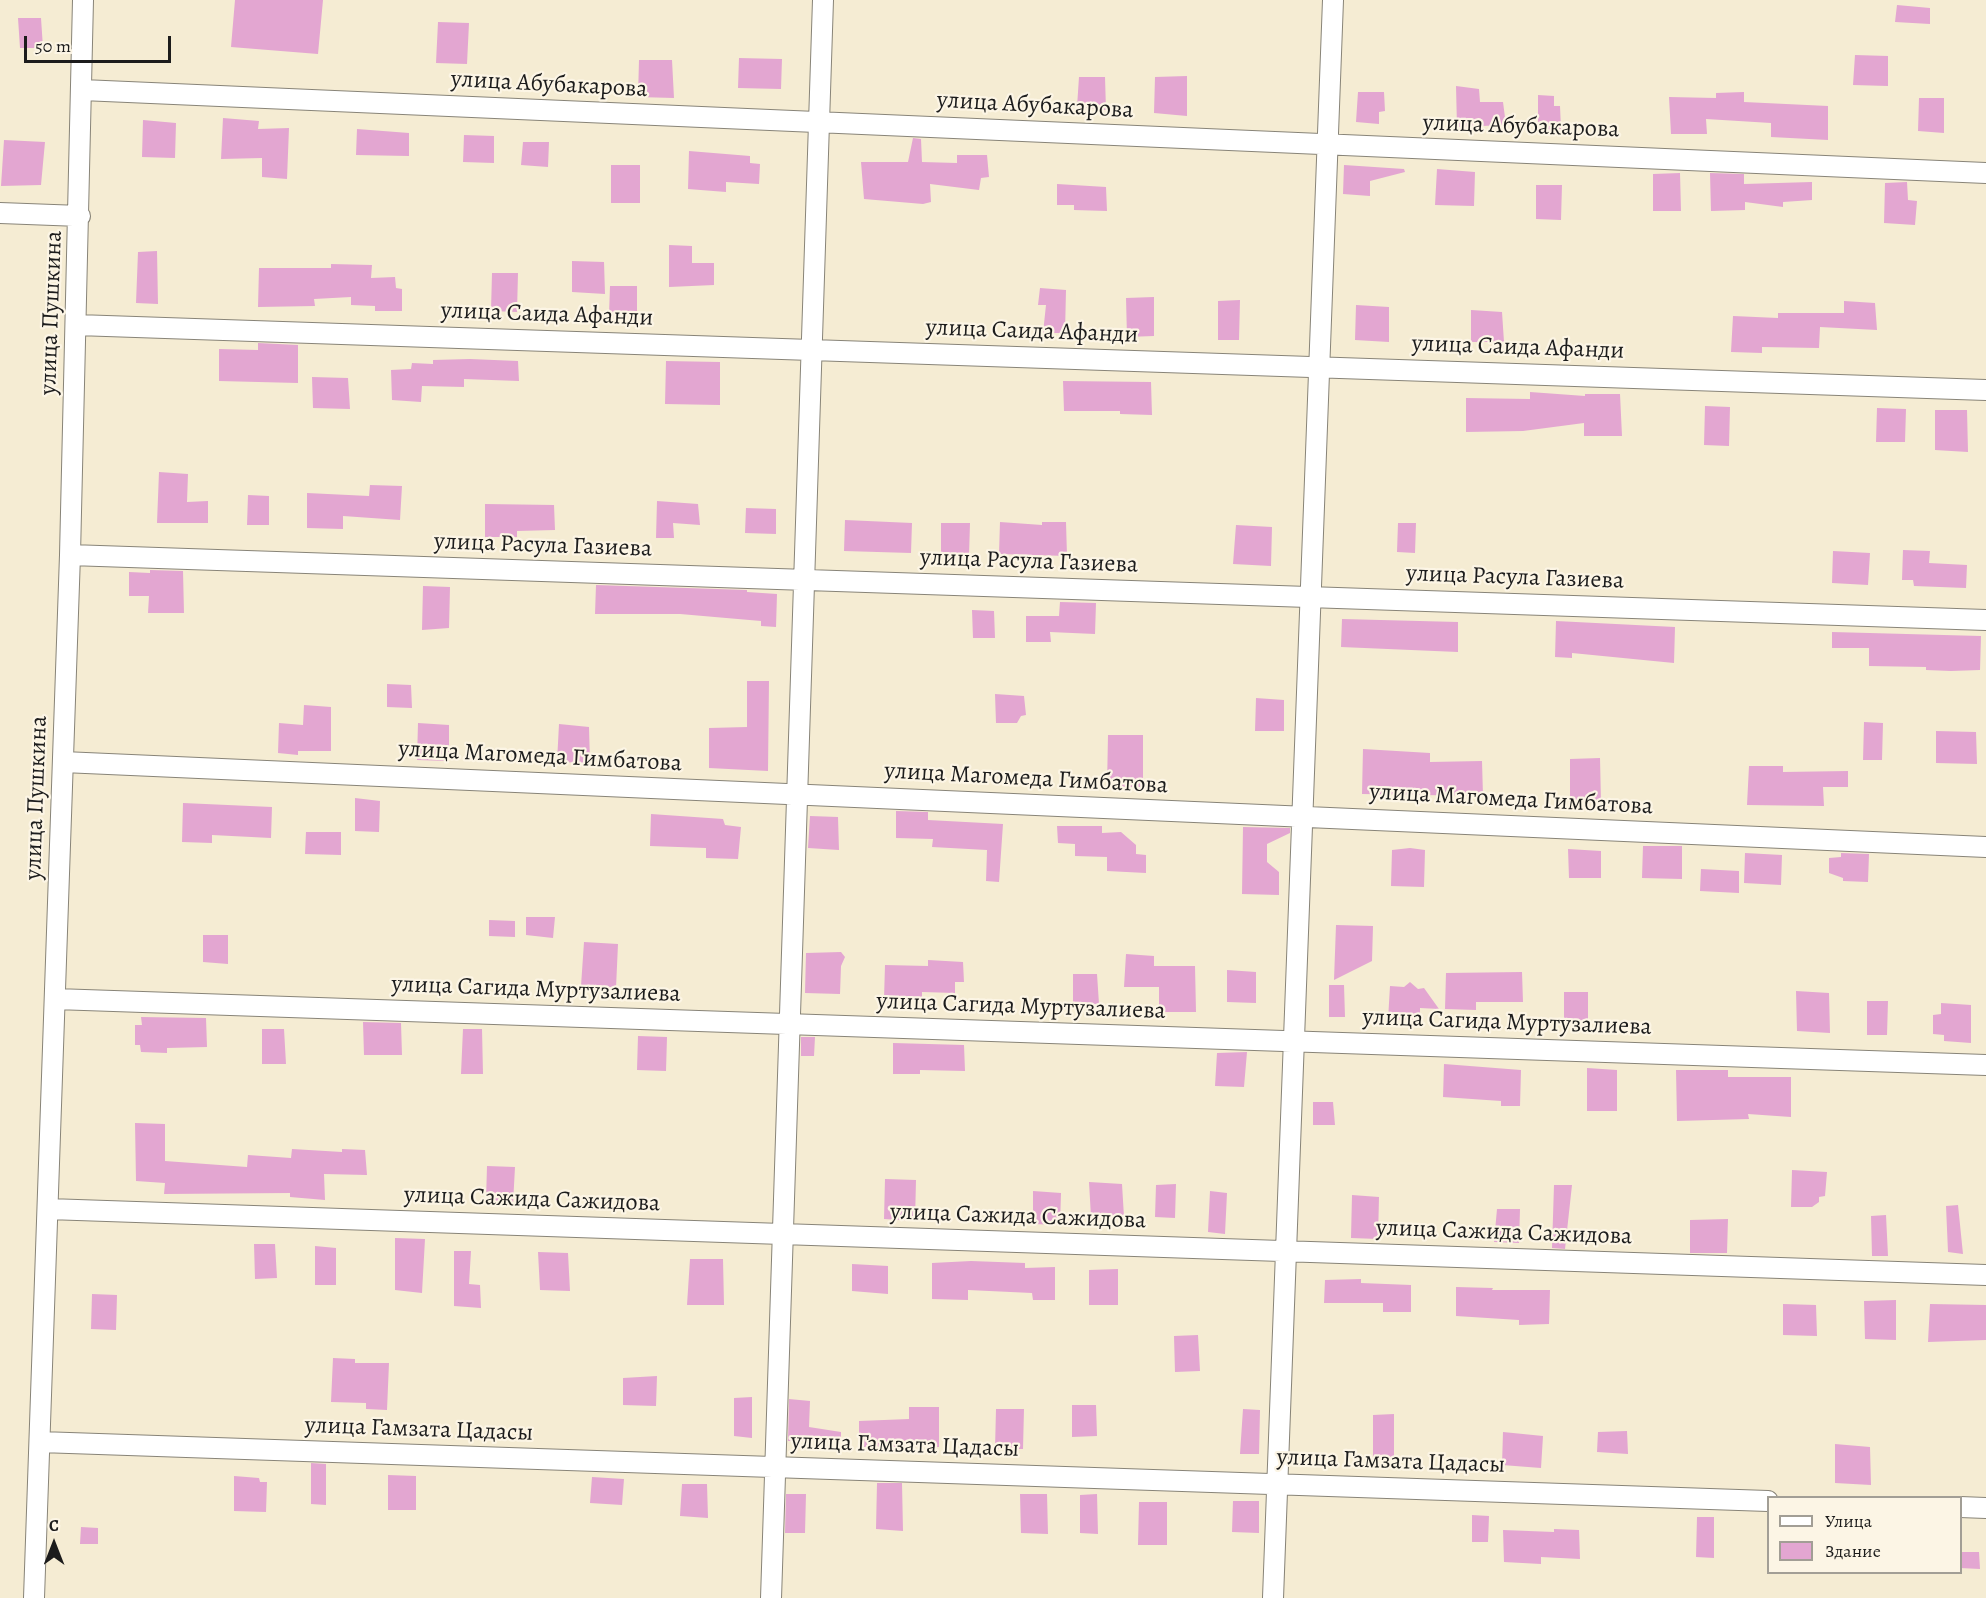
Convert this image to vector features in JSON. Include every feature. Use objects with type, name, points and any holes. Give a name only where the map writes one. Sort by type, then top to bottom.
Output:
[{"type":"street","name":"улица Пушкина","points":[[34,1598],[70,555],[80,216],[83,0]]},
{"type":"street","points":[[771,1598],[823,0]]},
{"type":"street","points":[[1273,1598],[1333,0]]},
{"type":"street","name":"улица Абубакарова","points":[[82,90],[1986,173]]},
{"type":"street","points":[[0,213],[80,216]]},
{"type":"street","name":"улица Саида Афанди","points":[[77,325],[1986,390]]},
{"type":"street","name":"улица Расула Газиева","points":[[70,555],[1986,620]]},
{"type":"street","name":"улица Магомеда Гимбатова","points":[[63,762],[1986,847]]},
{"type":"street","name":"улица Сагида Муртузалиева","points":[[55,999],[1986,1065]]},
{"type":"street","name":"улица Сажида Сажидова","points":[[48,1209],[1986,1275]]},
{"type":"street","name":"улица Гамзата Цадасы","points":[[40,1442],[1767,1501]]},
{"type":"street","points":[[1962,1507],[1986,1508]]},
{"type":"building","points":[[235,0],[323,0],[318,54],[231,47]]},
{"type":"building","points":[[1897,5],[1930,8],[1930,24],[1895,22]]},
{"type":"building","points":[[18,18],[41,18],[43,48],[20,48]]},
{"type":"building","points":[[438,22],[469,23],[467,64],[436,63]]},
{"type":"building","points":[[1855,55],[1888,56],[1888,86],[1853,85]]},
{"type":"building","points":[[739,58],[782,59],[781,89],[738,88]]},
{"type":"building","points":[[639,60],[672,60],[674,98],[638,97]]},
{"type":"building","points":[[1187,76],[1187,116],[1154,113],[1155,77]]},
{"type":"building","points":[[1079,77],[1105,77],[1106,110],[1077,107]]},
{"type":"building","points":[[1456,86],[1479,89],[1480,102],[1503,102],[1506,125],[1457,127]]},
{"type":"building","points":[[1358,92],[1384,92],[1385,111],[1379,112],[1379,124],[1356,122]]},
{"type":"building","points":[[1744,92],[1744,102],[1828,106],[1828,140],[1771,137],[1771,123],[1706,119],[1707,134],[1671,134],[1669,97],[1716,98],[1716,93]]},
{"type":"building","points":[[1538,95],[1554,96],[1554,106],[1560,106],[1561,129],[1538,130]]},
{"type":"building","points":[[1919,98],[1944,98],[1944,133],[1918,131]]},
{"type":"building","points":[[223,118],[259,121],[258,129],[289,128],[287,179],[262,177],[262,158],[221,159]]},
{"type":"building","points":[[143,120],[176,123],[175,158],[142,157]]},
{"type":"building","points":[[357,129],[409,133],[409,156],[356,155]]},
{"type":"building","points":[[464,135],[494,136],[494,163],[463,162]]},
{"type":"building","points":[[913,138],[921,139],[922,162],[957,163],[957,155],[987,155],[989,177],[981,178],[979,190],[930,184],[931,202],[923,204],[864,199],[861,162],[908,162]]},
{"type":"building","points":[[4,140],[45,142],[41,185],[1,186]]},
{"type":"building","points":[[523,142],[549,142],[548,167],[521,165]]},
{"type":"building","points":[[689,151],[750,156],[750,163],[760,164],[759,184],[726,182],[726,192],[688,189]]},
{"type":"building","points":[[611,165],[640,165],[640,203],[611,203]]},
{"type":"building","points":[[1344,165],[1404,169],[1405,172],[1370,181],[1370,196],[1343,194]]},
{"type":"building","points":[[1437,169],[1475,172],[1474,206],[1435,205]]},
{"type":"building","points":[[1680,173],[1681,211],[1653,211],[1653,174]]},
{"type":"building","points":[[1710,173],[1744,174],[1744,184],[1812,182],[1812,200],[1783,202],[1783,207],[1745,202],[1745,210],[1711,211]]},
{"type":"building","points":[[1907,182],[1908,200],[1917,201],[1915,225],[1884,223],[1885,183]]},
{"type":"building","points":[[1057,184],[1106,187],[1107,211],[1074,210],[1074,205],[1057,205]]},
{"type":"building","points":[[1536,185],[1562,185],[1561,220],[1536,219]]},
{"type":"building","points":[[669,245],[692,246],[692,263],[714,263],[714,285],[669,287]]},
{"type":"building","points":[[157,251],[158,304],[136,303],[138,252]]},
{"type":"building","points":[[572,261],[604,262],[605,294],[572,292]]},
{"type":"building","points":[[331,264],[372,265],[371,278],[395,277],[396,288],[402,289],[402,311],[375,311],[375,306],[351,305],[351,297],[314,299],[315,306],[258,307],[259,268],[331,268]]},
{"type":"building","points":[[492,273],[518,273],[517,312],[491,311]]},
{"type":"building","points":[[610,286],[637,286],[637,316],[609,315]]},
{"type":"building","points":[[1040,288],[1066,290],[1065,333],[1043,333],[1046,305],[1038,305]]},
{"type":"building","points":[[1154,297],[1154,336],[1127,337],[1126,298]]},
{"type":"building","points":[[1240,300],[1239,340],[1218,340],[1218,301]]},
{"type":"building","points":[[1844,301],[1875,303],[1877,330],[1820,327],[1819,348],[1762,347],[1762,353],[1731,352],[1733,316],[1778,318],[1778,313],[1844,313]]},
{"type":"building","points":[[1356,305],[1389,307],[1389,342],[1355,340]]},
{"type":"building","points":[[1471,310],[1502,312],[1504,342],[1471,342]]},
{"type":"building","points":[[258,343],[298,345],[298,383],[219,381],[219,349],[258,350]]},
{"type":"building","points":[[433,360],[518,361],[519,381],[464,379],[464,387],[422,386],[421,402],[392,400],[391,370],[411,369],[412,363],[433,364]]},
{"type":"building","points":[[666,361],[720,362],[720,405],[665,404]]},
{"type":"building","points":[[312,377],[348,378],[350,409],[313,408]]},
{"type":"building","points":[[1063,381],[1151,382],[1152,415],[1120,414],[1120,411],[1064,411]]},
{"type":"building","points":[[1530,392],[1585,396],[1585,394],[1620,394],[1622,436],[1584,436],[1584,423],[1523,431],[1466,432],[1466,398],[1530,399]]},
{"type":"building","points":[[1705,406],[1730,407],[1729,446],[1704,445]]},
{"type":"building","points":[[1877,408],[1906,409],[1905,442],[1876,442]]},
{"type":"building","points":[[1935,410],[1967,410],[1968,452],[1935,450]]},
{"type":"building","points":[[159,472],[188,474],[187,502],[208,501],[208,523],[157,523]]},
{"type":"building","points":[[370,485],[402,486],[400,520],[343,516],[343,529],[307,528],[307,493],[369,496]]},
{"type":"building","points":[[248,495],[269,496],[269,525],[247,525]]},
{"type":"building","points":[[657,501],[698,504],[700,525],[673,523],[674,538],[656,538]]},
{"type":"building","points":[[485,504],[554,505],[555,530],[517,531],[517,537],[485,537]]},
{"type":"building","points":[[746,508],[776,509],[776,534],[745,533]]},
{"type":"building","points":[[845,520],[912,523],[911,553],[844,551]]},
{"type":"building","points":[[1000,522],[1042,525],[1042,522],[1066,522],[1067,556],[999,554]]},
{"type":"building","points":[[941,523],[970,523],[969,556],[941,555]]},
{"type":"building","points":[[1398,523],[1416,523],[1415,553],[1397,552]]},
{"type":"building","points":[[1236,525],[1272,527],[1271,566],[1233,564]]},
{"type":"building","points":[[1903,550],[1930,551],[1929,563],[1967,565],[1966,588],[1914,586],[1913,580],[1902,580]]},
{"type":"building","points":[[1833,551],[1870,553],[1868,585],[1832,583]]},
{"type":"building","points":[[150,570],[183,571],[184,613],[148,613],[149,596],[129,596],[129,572],[150,573]]},
{"type":"building","points":[[596,585],[747,590],[747,592],[777,594],[776,627],[761,626],[761,621],[680,614],[595,614]]},
{"type":"building","points":[[423,586],[450,587],[449,628],[422,630]]},
{"type":"building","points":[[1060,602],[1096,603],[1095,634],[1050,632],[1051,642],[1026,642],[1026,616],[1059,616]]},
{"type":"building","points":[[972,610],[994,611],[995,638],[973,638]]},
{"type":"building","points":[[1342,619],[1458,622],[1458,652],[1341,647]]},
{"type":"building","points":[[1556,621],[1675,627],[1674,663],[1572,653],[1572,658],[1555,657]]},
{"type":"building","points":[[1832,632],[1981,636],[1980,670],[1951,671],[1926,670],[1926,667],[1869,666],[1869,648],[1832,648]]},
{"type":"building","points":[[747,681],[769,681],[768,771],[709,768],[709,728],[747,727]]},
{"type":"building","points":[[387,684],[411,685],[412,708],[387,707]]},
{"type":"building","points":[[995,694],[1024,696],[1026,715],[1021,716],[1017,723],[996,723]]},
{"type":"building","points":[[1256,698],[1284,700],[1284,731],[1255,731]]},
{"type":"building","points":[[304,705],[331,707],[331,751],[298,751],[298,755],[278,753],[279,723],[303,725]]},
{"type":"building","points":[[1864,722],[1883,723],[1882,760],[1863,760]]},
{"type":"building","points":[[418,723],[449,725],[449,761],[417,760]]},
{"type":"building","points":[[559,724],[589,727],[590,763],[557,762]]},
{"type":"building","points":[[1936,731],[1976,732],[1977,764],[1936,763]]},
{"type":"building","points":[[1108,735],[1143,735],[1143,787],[1107,787]]},
{"type":"building","points":[[1363,749],[1430,753],[1430,762],[1482,761],[1483,796],[1362,794]]},
{"type":"building","points":[[1600,758],[1601,803],[1570,802],[1570,759]]},
{"type":"building","points":[[1749,766],[1783,766],[1783,772],[1848,771],[1848,787],[1823,787],[1824,806],[1747,805]]},
{"type":"building","points":[[355,798],[380,801],[379,832],[355,831]]},
{"type":"building","points":[[183,803],[272,807],[271,838],[212,835],[212,843],[182,842]]},
{"type":"building","points":[[896,811],[928,812],[928,820],[1003,824],[999,882],[986,881],[987,850],[932,847],[933,839],[896,838]]},
{"type":"building","points":[[651,814],[723,819],[725,825],[741,827],[738,859],[706,858],[706,848],[650,846]]},
{"type":"building","points":[[810,816],[838,817],[839,850],[808,848]]},
{"type":"building","points":[[1057,826],[1102,826],[1102,833],[1121,832],[1136,845],[1136,854],[1146,855],[1146,873],[1107,871],[1107,857],[1075,856],[1075,844],[1058,843]]},
{"type":"building","points":[[1243,827],[1290,828],[1290,833],[1267,844],[1267,862],[1279,872],[1279,895],[1242,894]]},
{"type":"building","points":[[306,832],[341,832],[341,855],[305,854]]},
{"type":"building","points":[[1643,846],[1682,846],[1682,879],[1642,878]]},
{"type":"building","points":[[1410,848],[1425,850],[1424,887],[1391,886],[1392,850]]},
{"type":"building","points":[[1568,849],[1601,851],[1601,878],[1569,878]]},
{"type":"building","points":[[1745,853],[1782,855],[1781,885],[1744,883]]},
{"type":"building","points":[[1841,853],[1869,854],[1868,882],[1843,881],[1843,878],[1829,873],[1829,858],[1841,857]]},
{"type":"building","points":[[1701,869],[1739,871],[1739,893],[1700,891]]},
{"type":"building","points":[[526,917],[555,917],[553,938],[526,935]]},
{"type":"building","points":[[489,920],[515,921],[515,937],[489,936]]},
{"type":"building","points":[[1336,925],[1373,926],[1372,961],[1334,980]]},
{"type":"building","points":[[203,935],[228,935],[228,964],[203,962]]},
{"type":"building","points":[[584,942],[618,944],[616,988],[581,986]]},
{"type":"building","points":[[841,952],[845,957],[841,966],[840,994],[805,993],[806,953]]},
{"type":"building","points":[[1126,954],[1154,956],[1154,966],[1195,966],[1196,1012],[1159,1012],[1159,987],[1124,987]]},
{"type":"building","points":[[928,960],[963,962],[964,982],[955,982],[955,993],[922,992],[922,1000],[884,999],[885,965],[928,966]]},
{"type":"building","points":[[1227,970],[1256,972],[1256,1003],[1227,1002]]},
{"type":"building","points":[[1522,972],[1523,1002],[1476,1002],[1476,1010],[1445,1009],[1446,973]]},
{"type":"building","points":[[1073,974],[1097,974],[1099,1004],[1073,1006]]},
{"type":"building","points":[[1410,982],[1418,989],[1424,988],[1439,1009],[1420,1008],[1420,1020],[1388,1020],[1390,986],[1404,987]]},
{"type":"building","points":[[1329,985],[1344,985],[1345,1017],[1329,1017]]},
{"type":"building","points":[[1796,991],[1829,993],[1830,1033],[1797,1031]]},
{"type":"building","points":[[1564,992],[1588,992],[1588,1026],[1564,1024]]},
{"type":"building","points":[[1867,1001],[1888,1001],[1887,1035],[1867,1035]]},
{"type":"building","points":[[1941,1003],[1971,1005],[1971,1043],[1944,1041],[1944,1035],[1933,1034],[1933,1015],[1941,1014]]},
{"type":"building","points":[[141,1017],[206,1018],[207,1047],[167,1048],[167,1053],[141,1052],[140,1045],[135,1045],[135,1025],[142,1025]]},
{"type":"building","points":[[363,1022],[401,1023],[402,1055],[364,1055]]},
{"type":"building","points":[[262,1029],[284,1029],[286,1064],[262,1064]]},
{"type":"building","points":[[463,1029],[482,1029],[483,1074],[461,1074]]},
{"type":"building","points":[[638,1036],[667,1037],[666,1071],[637,1070]]},
{"type":"building","points":[[801,1037],[815,1037],[814,1056],[801,1056]]},
{"type":"building","points":[[893,1043],[964,1045],[965,1071],[920,1070],[920,1074],[893,1074]]},
{"type":"building","points":[[1247,1052],[1244,1087],[1215,1086],[1217,1053]]},
{"type":"building","points":[[1444,1064],[1521,1070],[1520,1106],[1501,1106],[1501,1101],[1443,1097]]},
{"type":"building","points":[[1587,1068],[1617,1070],[1617,1111],[1587,1111]]},
{"type":"building","points":[[1676,1070],[1728,1070],[1728,1077],[1791,1077],[1791,1117],[1748,1114],[1749,1119],[1677,1121]]},
{"type":"building","points":[[1313,1102],[1333,1102],[1335,1125],[1313,1125]]},
{"type":"building","points":[[135,1123],[165,1124],[165,1161],[247,1167],[248,1155],[291,1158],[292,1149],[342,1152],[342,1149],[365,1150],[367,1175],[324,1174],[325,1200],[290,1197],[290,1193],[164,1194],[165,1183],[136,1181]]},
{"type":"building","points":[[487,1166],[515,1167],[513,1204],[486,1201]]},
{"type":"building","points":[[1792,1170],[1827,1172],[1825,1196],[1819,1197],[1819,1202],[1812,1207],[1791,1207]]},
{"type":"building","points":[[885,1179],[916,1180],[915,1221],[884,1219]]},
{"type":"building","points":[[1089,1182],[1122,1184],[1124,1217],[1091,1217]]},
{"type":"building","points":[[1176,1184],[1175,1218],[1155,1217],[1156,1185]]},
{"type":"building","points":[[1554,1185],[1572,1185],[1565,1249],[1552,1248]]},
{"type":"building","points":[[1033,1191],[1061,1193],[1060,1225],[1033,1224]]},
{"type":"building","points":[[1210,1191],[1227,1193],[1225,1234],[1208,1232]]},
{"type":"building","points":[[1352,1195],[1379,1197],[1378,1239],[1351,1238]]},
{"type":"building","points":[[1958,1205],[1963,1254],[1948,1252],[1946,1206]]},
{"type":"building","points":[[1497,1209],[1520,1209],[1519,1243],[1494,1242]]},
{"type":"building","points":[[1886,1215],[1888,1256],[1872,1256],[1871,1216]]},
{"type":"building","points":[[1728,1219],[1727,1253],[1690,1253],[1690,1220]]},
{"type":"building","points":[[395,1238],[425,1239],[422,1293],[395,1290]]},
{"type":"building","points":[[254,1244],[275,1244],[277,1278],[255,1279]]},
{"type":"building","points":[[315,1246],[336,1248],[336,1285],[315,1285]]},
{"type":"building","points":[[454,1251],[471,1251],[469,1284],[480,1285],[481,1308],[454,1306]]},
{"type":"building","points":[[538,1252],[568,1253],[570,1291],[540,1290]]},
{"type":"building","points":[[690,1259],[723,1259],[724,1305],[687,1305]]},
{"type":"building","points":[[971,1261],[1025,1263],[1025,1268],[1055,1267],[1055,1300],[1033,1300],[1032,1293],[968,1290],[968,1300],[932,1299],[932,1263]]},
{"type":"building","points":[[852,1264],[888,1266],[888,1294],[852,1291]]},
{"type":"building","points":[[1118,1269],[1118,1305],[1089,1305],[1089,1270]]},
{"type":"building","points":[[1361,1279],[1361,1283],[1411,1285],[1411,1312],[1383,1312],[1383,1303],[1324,1303],[1325,1280]]},
{"type":"building","points":[[1456,1287],[1493,1288],[1492,1290],[1550,1290],[1549,1324],[1519,1325],[1519,1320],[1456,1316]]},
{"type":"building","points":[[92,1294],[117,1295],[116,1330],[91,1329]]},
{"type":"building","points":[[1896,1300],[1896,1340],[1865,1339],[1864,1301]]},
{"type":"building","points":[[1783,1304],[1816,1305],[1817,1336],[1783,1335]]},
{"type":"building","points":[[1930,1304],[1986,1305],[1986,1340],[1928,1342]]},
{"type":"building","points":[[1198,1335],[1200,1371],[1175,1372],[1174,1336]]},
{"type":"building","points":[[333,1358],[355,1359],[355,1363],[389,1363],[387,1410],[366,1409],[366,1403],[331,1402]]},
{"type":"building","points":[[657,1376],[656,1406],[623,1405],[623,1378]]},
{"type":"building","points":[[752,1397],[752,1438],[734,1436],[734,1398]]},
{"type":"building","points":[[789,1399],[810,1401],[809,1427],[841,1432],[841,1441],[788,1441]]},
{"type":"building","points":[[1072,1405],[1096,1405],[1097,1436],[1072,1437]]},
{"type":"building","points":[[909,1407],[939,1407],[939,1447],[859,1447],[859,1421],[909,1419]]},
{"type":"building","points":[[996,1409],[1024,1409],[1023,1449],[995,1449]]},
{"type":"building","points":[[1243,1409],[1260,1410],[1259,1454],[1240,1454]]},
{"type":"building","points":[[1394,1414],[1394,1459],[1373,1458],[1373,1415]]},
{"type":"building","points":[[1627,1431],[1628,1454],[1597,1452],[1598,1432]]},
{"type":"building","points":[[1503,1432],[1543,1436],[1541,1468],[1502,1465]]},
{"type":"building","points":[[1835,1444],[1870,1447],[1871,1485],[1835,1483]]},
{"type":"building","points":[[311,1463],[326,1464],[326,1505],[311,1504]]},
{"type":"building","points":[[388,1475],[416,1476],[416,1510],[388,1510]]},
{"type":"building","points":[[234,1476],[259,1478],[260,1482],[267,1482],[266,1512],[234,1511]]},
{"type":"building","points":[[592,1477],[624,1479],[622,1505],[590,1503]]},
{"type":"building","points":[[877,1483],[902,1483],[903,1531],[876,1529]]},
{"type":"building","points":[[682,1484],[707,1484],[708,1518],[680,1516]]},
{"type":"building","points":[[786,1494],[806,1494],[805,1533],[785,1533]]},
{"type":"building","points":[[1020,1494],[1047,1494],[1048,1534],[1021,1533]]},
{"type":"building","points":[[1097,1494],[1098,1534],[1080,1533],[1080,1495]]},
{"type":"building","points":[[1233,1501],[1259,1501],[1259,1533],[1232,1532]]},
{"type":"building","points":[[1139,1502],[1167,1502],[1167,1545],[1138,1545]]},
{"type":"building","points":[[1472,1515],[1489,1516],[1488,1542],[1472,1542]]},
{"type":"building","points":[[1697,1517],[1714,1517],[1714,1558],[1696,1557]]},
{"type":"building","points":[[81,1527],[98,1528],[98,1544],[80,1544]]},
{"type":"building","points":[[1554,1529],[1579,1530],[1580,1559],[1541,1557],[1541,1564],[1504,1562],[1503,1530],[1554,1532]]},
{"type":"building","points":[[1962,1552],[1979,1552],[1980,1569],[1962,1568]]}]
